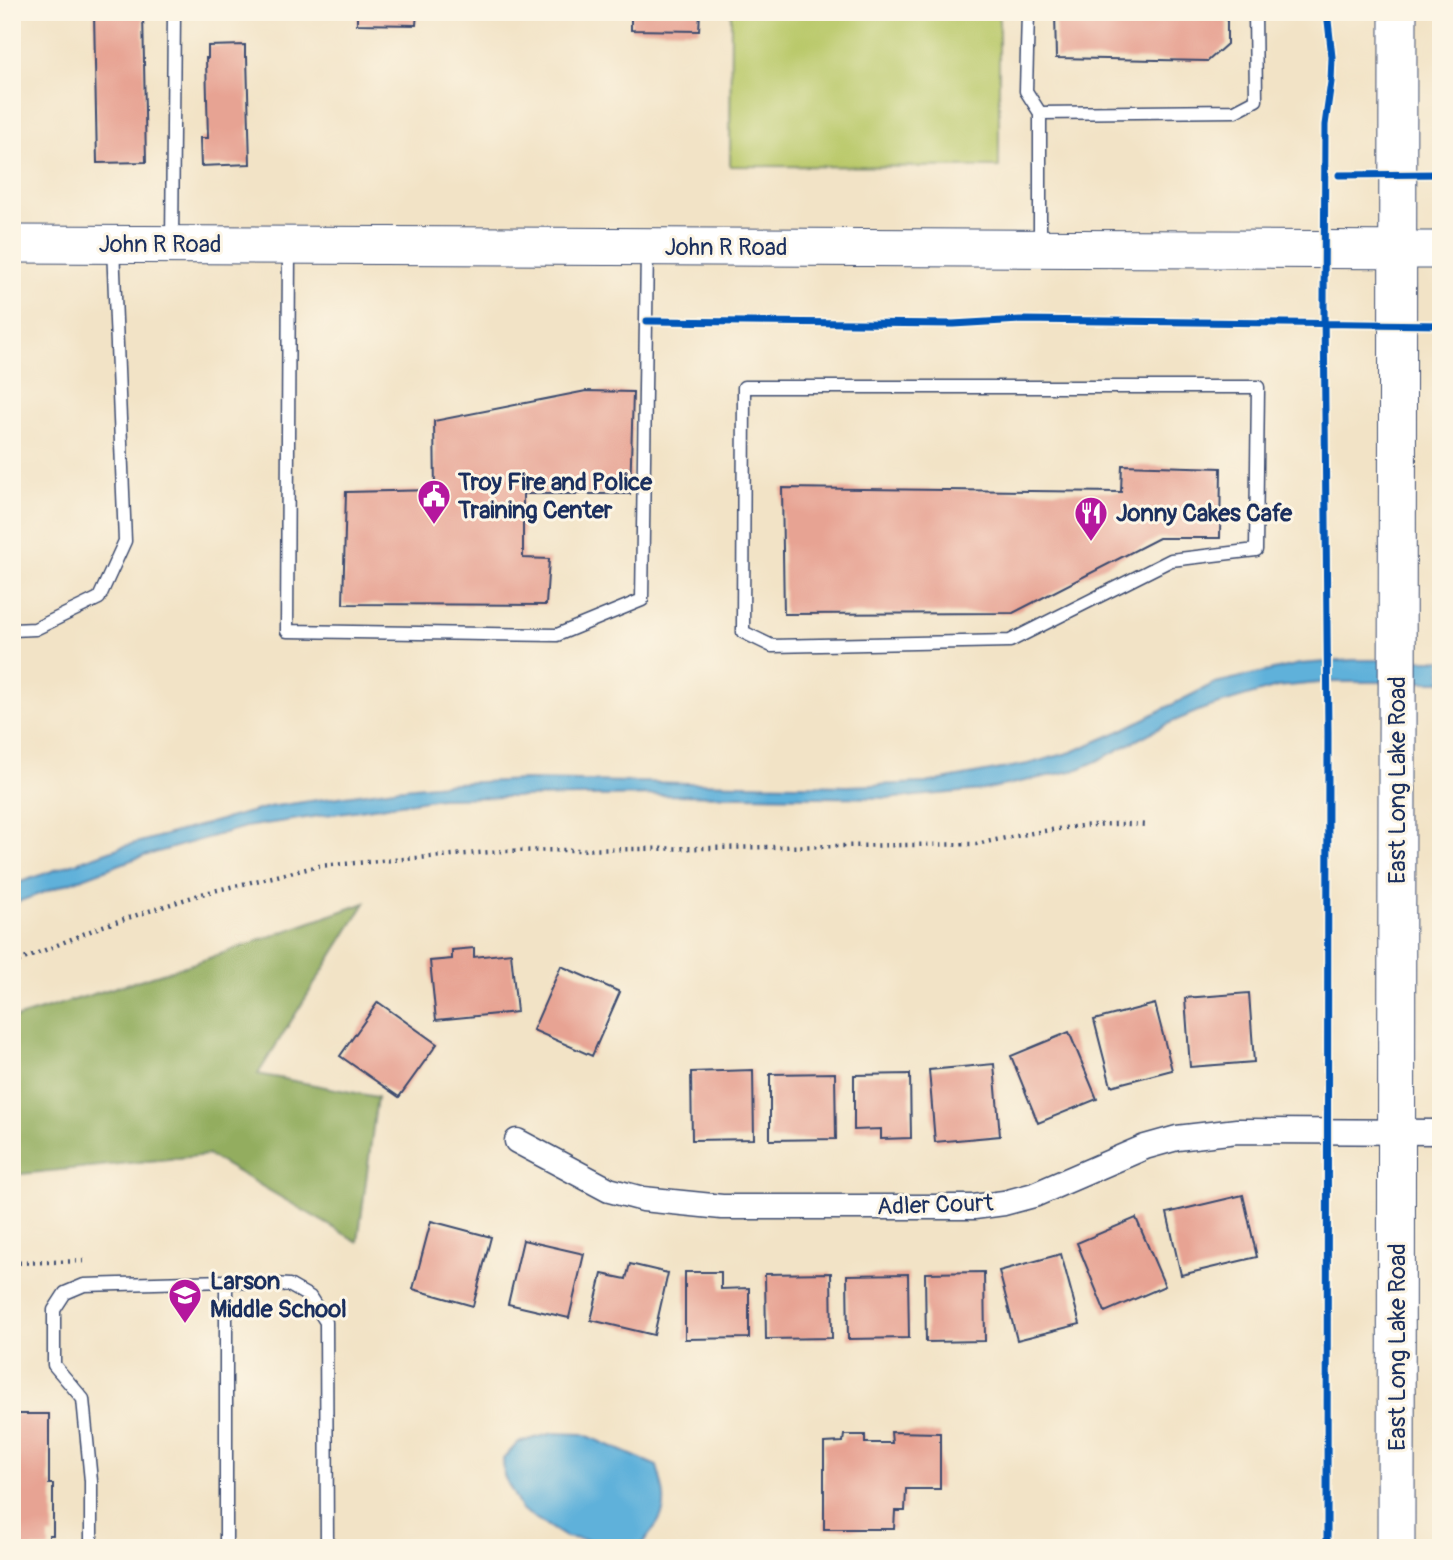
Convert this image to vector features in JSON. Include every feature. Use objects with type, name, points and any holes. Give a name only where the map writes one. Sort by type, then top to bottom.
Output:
[{"type":"main road","name":"East Long Lake Road","points":[[1396,1548],[1398,12]]},
{"type":"main road","name":"John R Road","points":[[12,244],[1441,250]]},
{"type":"street","name":"Adler Court","points":[[517,1141],[609,1190],[643,1199],[722,1207],[974,1207],[1034,1195],[1145,1147],[1177,1138],[1237,1131],[1441,1132]]},
{"type":"lane","points":[[172,243],[174,12]]},
{"type":"lane","points":[[1028,12],[1026,91],[1040,113],[1040,247]]},
{"type":"lane","points":[[1040,113],[1235,111],[1256,100],[1255,12]]},
{"type":"lane","points":[[12,630],[35,629],[99,598],[125,541],[113,244]]},
{"type":"lane","points":[[289,244],[288,631],[557,635],[642,600],[647,246]]},
{"type":"lane","points":[[744,387],[1258,387],[1255,550],[1171,561],[1010,641],[772,646],[743,632],[744,387]]},
{"type":"lane","points":[[226,1281],[226,1548]]},
{"type":"lane","points":[[91,1548],[91,1481],[83,1399],[54,1365],[54,1310],[65,1293],[84,1285],[226,1281],[289,1285],[310,1297],[326,1322],[327,1548]]},
{"type":"path","points":[[12,964],[100,927],[205,893],[319,866],[503,851],[976,844],[1035,832],[1129,823],[1147,825]]},
{"type":"green space","points":[[731,12],[999,12],[999,167],[730,166]]},
{"type":"green space","points":[[365,903],[258,1074],[377,1097],[358,1242],[208,1155],[12,1175],[12,1019],[195,963]]},
{"type":"water","points":[[1353,660],[1441,660],[1441,682],[1329,682],[1277,687],[1203,709],[1076,770],[983,790],[894,798],[664,795],[440,798],[245,827],[137,858],[12,904],[12,885],[121,847],[269,807],[394,789],[527,780],[847,786],[926,783],[1028,764],[1072,752],[1215,683],[1300,664]]},
{"type":"water","points":[[553,1433],[583,1434],[657,1466],[663,1492],[663,1510],[656,1526],[639,1547],[565,1537],[521,1509],[504,1476],[503,1459],[518,1443]]},
{"type":"building","points":[[143,12],[146,162],[97,163],[94,13]]},
{"type":"building","points":[[357,12],[417,12],[416,25],[357,24]]},
{"type":"building","points":[[631,12],[700,12],[699,31],[631,30]]},
{"type":"building","points":[[1055,12],[1227,12],[1227,44],[1208,61],[1056,58]]},
{"type":"building","points":[[12,21],[18,21],[18,93],[12,93]]},
{"type":"building","points":[[245,45],[250,164],[201,166],[200,138],[208,138],[208,46]]},
{"type":"building","name":"Troy Fire and Police Training Center","points":[[586,391],[633,392],[630,494],[523,494],[523,558],[549,559],[546,605],[343,604],[346,492],[435,490],[434,421]]},
{"type":"building","points":[[1122,465],[1221,468],[1220,538],[1159,538],[1013,613],[784,614],[782,488],[1121,492]]},
{"type":"building","points":[[12,522],[15,522],[15,573],[12,573]]},
{"type":"building","points":[[474,948],[474,957],[511,953],[517,1012],[436,1020],[430,961],[452,959],[452,950]]},
{"type":"building","points":[[561,966],[620,992],[592,1056],[533,1030]]},
{"type":"building","points":[[1249,993],[1254,1062],[1190,1067],[1185,998]]},
{"type":"building","points":[[378,1002],[437,1044],[399,1097],[340,1056]]},
{"type":"building","points":[[1155,1004],[1172,1070],[1111,1086],[1094,1020]]},
{"type":"building","points":[[1069,1032],[1097,1099],[1038,1123],[1011,1056]]},
{"type":"building","points":[[994,1064],[1000,1136],[935,1142],[929,1070]]},
{"type":"building","points":[[753,1070],[754,1139],[692,1140],[691,1072]]},
{"type":"building","points":[[835,1073],[836,1139],[770,1140],[770,1074]]},
{"type":"building","points":[[910,1074],[911,1138],[881,1139],[881,1129],[854,1130],[854,1075]]},
{"type":"building","points":[[1243,1195],[1257,1257],[1181,1275],[1167,1213]]},
{"type":"building","points":[[1136,1218],[1165,1286],[1105,1312],[1077,1243]]},
{"type":"building","points":[[431,1221],[491,1237],[473,1306],[413,1289]]},
{"type":"building","points":[[523,1240],[584,1254],[569,1318],[508,1304]]},
{"type":"building","points":[[1061,1254],[1080,1324],[1017,1340],[999,1271]]},
{"type":"building","points":[[630,1264],[668,1273],[654,1335],[591,1320],[602,1274],[626,1279]]},
{"type":"building","points":[[685,1272],[721,1272],[721,1289],[749,1288],[749,1338],[685,1339]]},
{"type":"building","points":[[984,1272],[985,1341],[926,1342],[925,1273]]},
{"type":"building","points":[[831,1273],[832,1338],[766,1339],[765,1274]]},
{"type":"building","points":[[908,1274],[909,1338],[848,1339],[847,1275]]},
{"type":"building","points":[[12,1414],[49,1414],[49,1484],[53,1484],[53,1535],[49,1535],[49,1548],[12,1548]]},
{"type":"building","points":[[891,1432],[940,1433],[940,1489],[906,1489],[905,1511],[895,1511],[894,1529],[824,1529],[824,1443],[843,1442],[844,1435],[865,1435],[865,1443],[892,1443]]},
{"type":"cycle path","points":[[1327,12],[1332,57],[1325,125],[1324,307],[1328,733],[1327,1548]]},
{"type":"cycle path","points":[[1339,175],[1441,174]]},
{"type":"cycle path","points":[[647,321],[953,324],[1020,320],[1441,325]]},
{"type":"place","name":"Troy Fire and Police Training Center","points":[[434,526]]},
{"type":"place","name":"Jonny Cakes Cafe","points":[[1091,543]]},
{"type":"place","name":"Larson Middle School","points":[[185,1325]]}]
